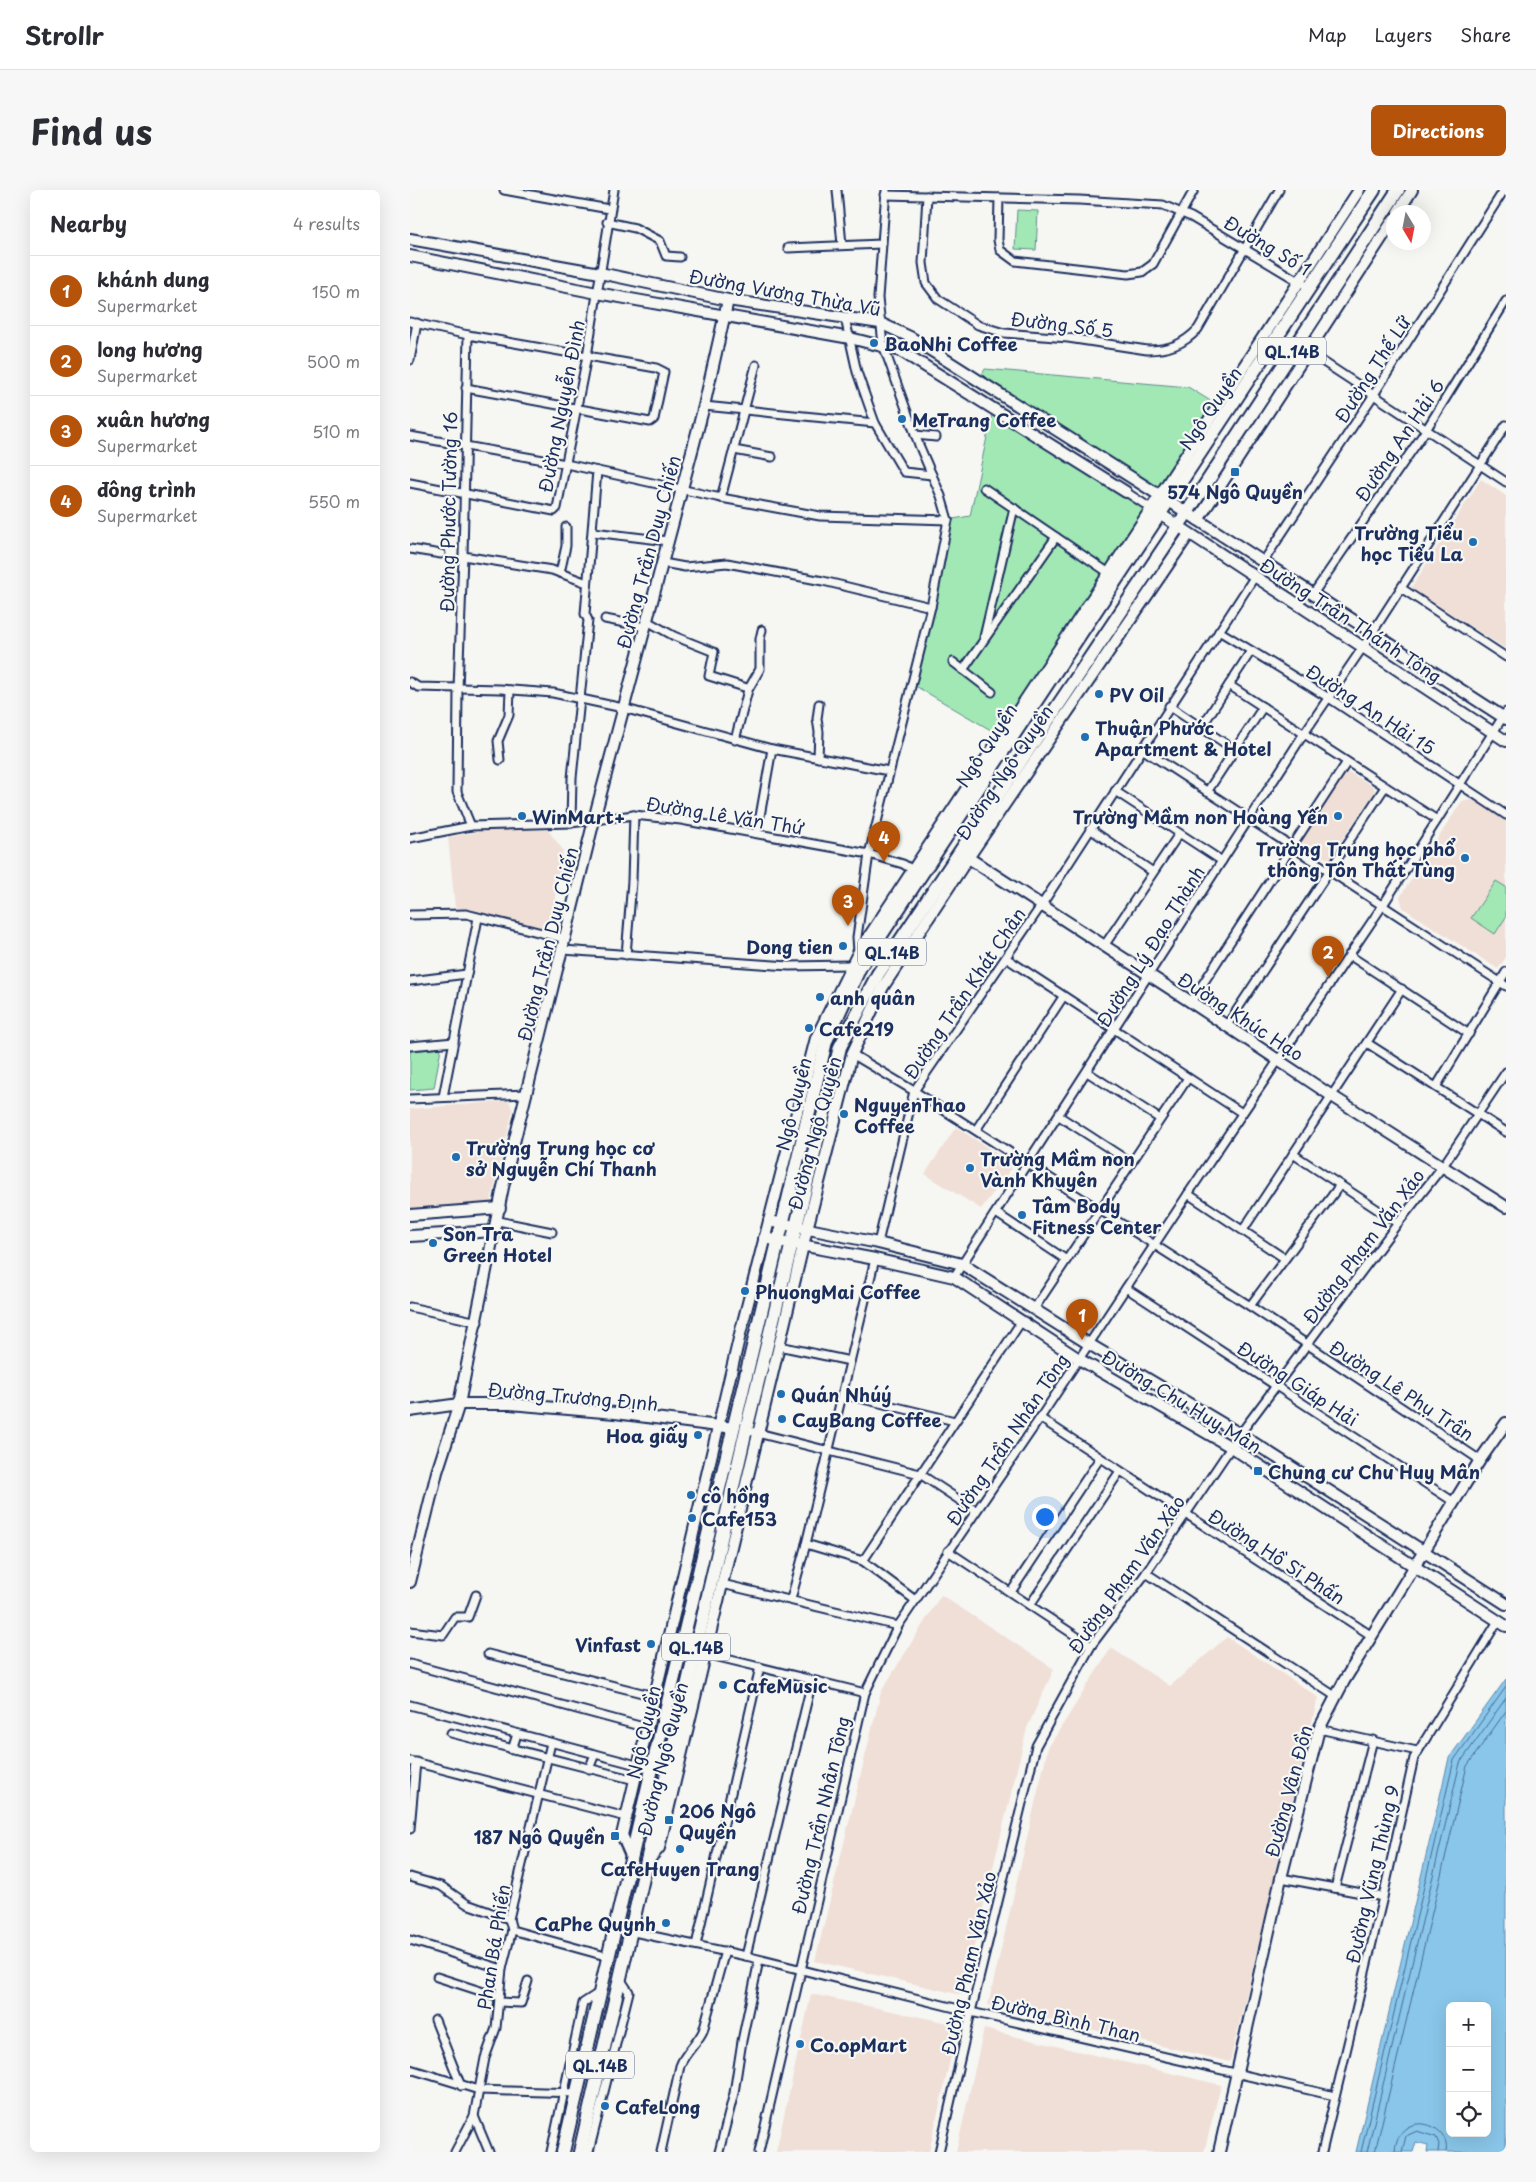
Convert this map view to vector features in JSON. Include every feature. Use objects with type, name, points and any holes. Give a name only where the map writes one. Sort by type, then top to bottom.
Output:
[{"type":"highway","name":"Ngô Quyền","points":[[646,1863],[746,1430],[778,1240],[826,1041],[855,966],[1155,511],[1310,288],[1374,190]]},
{"type":"highway","name":"Ngô Quyền","points":[[615,1928],[652,1769],[798,1244],[840,1047],[878,974],[963,855],[1398,190]]},
{"type":"highway","name":"Đường Ngô Quyền","points":[[619,1978],[646,1863]]},
{"type":"highway","name":"QL.14B","points":[[563,2152],[615,1928]]},
{"type":"highway","name":"QL.14B","points":[[580,2152],[619,1978]]},
{"type":"street","points":[[504,190],[610,209]]},
{"type":"street","name":"Đường Nguyễn Đình","points":[[410,483],[554,511],[557,508],[587,356],[614,190]]},
{"type":"street","points":[[837,190],[842,245]]},
{"type":"street","points":[[999,198],[998,240],[1000,250],[1015,261],[1128,274],[1142,272],[1152,264],[1194,190]]},
{"type":"street","name":"Đường Số 5","points":[[927,196],[923,264],[926,283],[938,299],[978,325],[1004,333],[1068,338],[1147,350],[1171,348],[1186,340],[1198,329],[1279,190]]},
{"type":"street","points":[[1164,498],[1299,281],[1359,190]]},
{"type":"street","points":[[1402,205],[1412,190]]},
{"type":"street","name":"Đường Thế Lữ","points":[[1263,562],[1373,396],[1504,191]]},
{"type":"street","points":[[858,953],[857,937],[869,854],[931,606],[948,520],[941,496],[915,435],[883,345],[878,298],[886,192]]},
{"type":"street","name":"Đường Số 1","points":[[886,192],[927,196],[1163,204],[1182,212],[1310,288]]},
{"type":"street","points":[[608,222],[640,231],[660,241],[666,256],[680,257]]},
{"type":"street","name":"Đường Ngô Quyền","points":[[802,1228],[852,1054],[884,987],[963,855],[1189,534],[1386,231]]},
{"type":"street","name":"Đường Vương Thừa Vũ","points":[[410,239],[600,273],[728,300],[880,323],[910,337],[1186,512]]},
{"type":"street","points":[[788,248],[881,244]]},
{"type":"street","name":"Đường Vương Thừa Vũ","points":[[410,256],[597,293],[850,338],[901,351],[1155,511]]},
{"type":"street","name":"Đường Trần Duy Chiến","points":[[410,1582],[437,1472],[459,1404],[478,1322],[503,1187],[594,821],[704,406],[728,300]]},
{"type":"street","name":"Đường An Hải 6","points":[[1313,594],[1426,430],[1506,302]]},
{"type":"street","points":[[845,318],[857,372],[875,423],[904,472],[932,476]]},
{"type":"street","points":[[410,360],[414,323],[468,335],[656,368],[664,372],[654,419],[650,422],[466,388]]},
{"type":"street","name":"Đường Phước Tường 16","points":[[468,335],[457,792],[472,826]]},
{"type":"street","points":[[1322,361],[1506,482]]},
{"type":"street","points":[[721,498],[756,365]]},
{"type":"street","points":[[704,406],[875,423]]},
{"type":"street","name":"Đường Lý Đạo Thành","points":[[954,1277],[1303,734],[1363,647],[1506,425]]},
{"type":"street","points":[[915,435],[936,437]]},
{"type":"street","points":[[410,436],[566,464],[721,498],[820,516],[948,520]]},
{"type":"street","points":[[734,450],[772,457]]},
{"type":"street","points":[[571,823],[572,778],[588,620],[585,614],[597,471]]},
{"type":"street","points":[[984,488],[1109,573]]},
{"type":"street","points":[[984,641],[1014,508]]},
{"type":"street","name":"Đường Trần Thánh Tông","points":[[1155,511],[1506,741]]},
{"type":"street","name":"Đường Ngô Quyền","points":[[632,1858],[622,1835],[718,1426],[816,1038],[855,966],[858,953],[1109,573],[1155,511]]},
{"type":"street","name":"Đường Trần Thánh Tông","points":[[1186,512],[1505,716]]},
{"type":"street","points":[[560,573],[566,546],[566,527]]},
{"type":"street","points":[[593,532],[668,541]]},
{"type":"street","points":[[964,670],[1056,537]]},
{"type":"street","points":[[410,549],[441,554]]},
{"type":"street","points":[[463,556],[514,563],[560,573],[587,583]]},
{"type":"street","points":[[663,563],[684,567],[727,563],[824,581],[931,606]]},
{"type":"street","points":[[1041,906],[1255,576]]},
{"type":"street","points":[[1401,588],[1506,657]]},
{"type":"street","points":[[605,619],[646,624],[714,652],[709,676],[747,688],[748,690]]},
{"type":"street","points":[[735,740],[748,690],[760,669],[762,630]]},
{"type":"street","name":"Đường An Hải 15","points":[[1219,631],[1329,698],[1506,814]]},
{"type":"street","points":[[1201,728],[1251,651]]},
{"type":"street","points":[[953,662],[992,692]]},
{"type":"street","points":[[410,682],[418,687],[553,693],[624,708],[772,749],[889,771]]},
{"type":"street","points":[[1230,685],[1437,820]]},
{"type":"street","points":[[500,760],[498,742],[509,715],[510,690]]},
{"type":"street","points":[[818,758],[819,732],[816,719],[819,704]]},
{"type":"street","points":[[1169,706],[1235,750]]},
{"type":"street","points":[[1206,792],[1263,707]]},
{"type":"street","name":"Đường Trần Nhân Tông","points":[[759,2152],[865,1693],[898,1626],[1040,1418],[1242,1113],[1383,905],[1505,716]]},
{"type":"street","points":[[757,834],[772,749]]},
{"type":"street","points":[[1142,750],[1503,984]]},
{"type":"street","points":[[1191,1002],[1293,848],[1347,762]]},
{"type":"street","points":[[1227,1025],[1385,787]]},
{"type":"street","points":[[1115,791],[1222,861]]},
{"type":"street","points":[[626,955],[632,881],[634,815]]},
{"type":"street","name":"Đường Lê Văn Thứ","points":[[410,838],[472,826],[571,823],[634,815],[681,820],[869,854],[903,864],[913,870]]},
{"type":"street","points":[[1090,829],[1153,872]]},
{"type":"street","points":[[1104,946],[1179,834]]},
{"type":"street","name":"Đường Khúc Hạo","points":[[963,855],[1227,1025],[1332,1096],[1506,1207]]},
{"type":"street","name":"Đường Trần Khát Chân","points":[[878,1243],[914,1091],[1041,906]]},
{"type":"street","points":[[410,915],[466,914],[566,939]]},
{"type":"street","points":[[443,1097],[478,918]]},
{"type":"street","points":[[563,950],[789,966],[855,966]]},
{"type":"street","points":[[1349,955],[1469,1034]]},
{"type":"street","points":[[1006,958],[1242,1113]]},
{"type":"street","points":[[1436,1087],[1503,984],[1506,972]]},
{"type":"street","points":[[410,981],[467,974]]},
{"type":"street","points":[[1243,1230],[1402,989]]},
{"type":"street","points":[[976,1130],[1063,996]]},
{"type":"street","points":[[410,1046],[454,1042]]},
{"type":"street","points":[[1367,1043],[1506,1132]]},
{"type":"street","name":"Đường Lê Phụ Trần","points":[[852,1054],[976,1130],[1026,1164],[1250,1306],[1480,1460]]},
{"type":"street","points":[[1087,1072],[1160,1120]]},
{"type":"street","name":"Đường Phạm Văn Xảo","points":[[939,2152],[1036,1746],[1091,1646],[1146,1573],[1240,1434],[1443,1166],[1506,1072]]},
{"type":"street","points":[[1034,1309],[1065,1259],[1188,1078]]},
{"type":"street","points":[[410,1099],[527,1094]]},
{"type":"street","points":[[1059,1116],[1130,1162]]},
{"type":"street","points":[[1293,1154],[1398,1223]]},
{"type":"street","points":[[1250,1306],[1340,1185]]},
{"type":"street","points":[[1188,1194],[1284,1258]]},
{"type":"street","points":[[410,1216],[500,1208]]},
{"type":"street","points":[[996,1213],[1065,1259]]},
{"type":"street","name":"Đường Chu Huy Mân","points":[[769,1221],[878,1243],[962,1264],[1089,1344],[1240,1434],[1424,1552],[1505,1601]]},
{"type":"street","points":[[410,1236],[497,1226],[552,1232]]},
{"type":"street","name":"Đường Chu Huy Mân","points":[[764,1238],[875,1259],[954,1277],[1079,1359],[1231,1447],[1502,1624]]},
{"type":"street","name":"Đường Ngô Quyền","points":[[646,1863],[659,1848],[722,1584],[746,1430],[779,1346],[798,1244]]},
{"type":"street","points":[[791,1600],[875,1259]]},
{"type":"street","name":"Đường Giáp Hải","points":[[1126,1288],[1454,1502]]},
{"type":"street","points":[[410,1307],[478,1322]]},
{"type":"street","points":[[863,1561],[1022,1322]]},
{"type":"street","points":[[779,1346],[850,1361]]},
{"type":"street","points":[[842,1394],[956,1421]]},
{"type":"street","name":"Đường Trương Định","points":[[410,1411],[459,1404],[510,1404],[746,1430]]},
{"type":"street","name":"Đường Hồ Sĩ Phấn","points":[[1040,1418],[1372,1636]]},
{"type":"street","name":"Đường Vân Đồn","points":[[1219,2152],[1282,1878],[1319,1729],[1335,1696],[1480,1460],[1506,1423]]},
{"type":"street","points":[[746,1430],[920,1474],[976,1511]]},
{"type":"street","points":[[1011,1592],[1100,1458]]},
{"type":"street","points":[[1030,1605],[1120,1471]]},
{"type":"street","points":[[806,1544],[863,1561],[916,1600]]},
{"type":"street","points":[[948,1551],[1091,1646]]},
{"type":"street","points":[[1146,1573],[1335,1696]]},
{"type":"street","points":[[722,1584],[898,1626]]},
{"type":"street","points":[[410,1630],[443,1635],[455,1618],[468,1617],[476,1595]]},
{"type":"street","name":"Đường Vũng Thùng 9","points":[[1322,2152],[1417,1751],[1502,1624]]},
{"type":"street","name":"Đường Ngô Quyền","points":[[488,1654],[654,1696]]},
{"type":"street","points":[[706,1654],[865,1693]]},
{"type":"street","name":"Đường Ngô Quyền","points":[[410,1664],[647,1728]]},
{"type":"street","points":[[696,1945],[760,1667]]},
{"type":"street","points":[[746,1956],[812,1681]]},
{"type":"street","name":"Đường Ngô Quyền","points":[[410,1705],[652,1769]]},
{"type":"street","points":[[1319,1729],[1417,1751]]},
{"type":"street","points":[[451,1734],[635,1780]]},
{"type":"street","points":[[512,1750],[517,1734]]},
{"type":"street","points":[[1335,1888],[1373,1740]]},
{"type":"street","name":"Phan Bá Phiến","points":[[455,2152],[474,2116],[485,2058],[496,2028],[502,1969],[512,1930],[509,1919],[551,1742]]},
{"type":"street","points":[[590,1769],[595,1754]]},
{"type":"street","points":[[410,1829],[413,1761]]},
{"type":"street","name":"Đường Ngô Quyền","points":[[413,1761],[626,1818]]},
{"type":"street","points":[[410,1877],[440,1886],[467,1904],[509,1919]]},
{"type":"street","points":[[1282,1878],[1383,1897]]},
{"type":"street","name":"Đường Bình Than","points":[[615,1928],[725,1951],[971,2012],[1335,2096]]},
{"type":"street","points":[[512,1930],[609,1957]]},
{"type":"street","points":[[410,1940],[502,1969]]},
{"type":"street","points":[[661,2152],[680,2066],[703,2031],[725,1951]]},
{"type":"street","points":[[719,2152],[734,2093],[742,2041],[760,1960]]},
{"type":"street","points":[[437,1977],[499,2000],[521,2003],[528,1981]]},
{"type":"street","points":[[589,2152],[629,1992],[619,1978]]},
{"type":"street","points":[[551,2152],[583,2003],[601,1991]]},
{"type":"street","points":[[435,2020],[461,2086]]},
{"type":"street","points":[[410,2069],[479,2090],[577,2093]]},
{"type":"street","points":[[474,2116],[488,2152]]},
{"type":"shaded area","name":"Trường Tiểu học Tiểu La","points":[[1481,479],[1506,496],[1506,649],[1411,588]]},
{"type":"shaded area","name":"Trường Mầm non Hoàng Yến","points":[[1350,773],[1373,786],[1375,791],[1330,858],[1325,858],[1303,844],[1302,840],[1345,774]]},
{"type":"shaded area","name":"Trường Trung học phổ thông Tôn Thất Tùng","points":[[1476,800],[1506,819],[1506,957],[1498,969],[1403,908],[1400,897],[1462,801]]},
{"type":"shaded area","points":[[491,830],[548,830],[563,850],[551,921],[541,927],[455,907],[448,837]]},
{"type":"shaded area","name":"Trường Trung học cơ sở Nguyễn Chí Thanh","points":[[509,1101],[513,1110],[490,1205],[410,1211],[410,1109]]},
{"type":"shaded area","name":"Trường Mầm non Vành Khuyên","points":[[956,1127],[1011,1163],[1010,1170],[981,1209],[925,1174]]},
{"type":"shaded area","points":[[941,1595],[1054,1669],[1027,1728],[962,1995],[815,1961],[881,1692]]},
{"type":"shaded area","points":[[1227,1637],[1318,1697],[1230,2062],[988,2005],[1048,1748],[1111,1648],[1170,1686]]},
{"type":"shaded area","points":[[811,1994],[958,2025],[929,2152],[776,2152]]},
{"type":"shaded area","points":[[984,2029],[1221,2085],[1204,2152],[956,2152]]},
{"type":"green space","points":[[1017,210],[1038,211],[1036,250],[1015,249]]},
{"type":"green space","points":[[985,369],[1188,387],[1217,405],[1159,495],[979,380]]},
{"type":"green space","points":[[993,409],[1151,508],[1001,736],[912,684],[948,520],[970,516]]},
{"type":"green space","points":[[1496,881],[1506,887],[1506,917],[1495,934],[1471,918]]},
{"type":"green space","points":[[441,1048],[434,1088],[410,1090],[410,1051]]},
{"type":"water","points":[[1506,1679],[1506,2152],[1427,2152],[1428,2145],[1416,2142],[1413,2152],[1356,2152],[1449,1758]]},
{"type":"place","name":"BaoNhi Coffee","points":[[874,343]]},
{"type":"place","name":"MeTrang Coffee","points":[[902,419]]},
{"type":"place","name":"574 Ngô Quyền","points":[[1235,472]]},
{"type":"place","name":"Trường Tiểu học Tiểu La","points":[[1473,542]]},
{"type":"place","name":"PV Oil","points":[[1099,694]]},
{"type":"place","name":"Thuận Phước Apartment & Hotel","points":[[1085,737]]},
{"type":"place","name":"WinMart+","points":[[522,816]]},
{"type":"place","name":"Trường Mầm non Hoàng Yến","points":[[1338,816]]},
{"type":"place","name":"Trường Trung học phổ thông Tôn Thất Tùng","points":[[1465,858]]},
{"type":"place","name":"đông trình","points":[[884,862]]},
{"type":"place","name":"xuân hương","points":[[848,926]]},
{"type":"place","name":"Dong tien","points":[[843,946]]},
{"type":"place","name":"long hương","points":[[1328,977]]},
{"type":"place","name":"anh quân","points":[[820,997]]},
{"type":"place","name":"Cafe219","points":[[809,1028]]},
{"type":"place","name":"NguyenThao Coffee","points":[[844,1114]]},
{"type":"place","name":"Trường Trung học cơ sở Nguyễn Chí Thanh","points":[[456,1157]]},
{"type":"place","name":"Trường Mầm non Vành Khuyên","points":[[970,1168]]},
{"type":"place","name":"Tâm Body Fitness Center","points":[[1022,1215]]},
{"type":"place","name":"Son Tra Green Hotel","points":[[433,1243]]},
{"type":"place","name":"PhuongMai Coffee","points":[[745,1291]]},
{"type":"place","name":"khánh dung","points":[[1082,1340]]},
{"type":"place","name":"Quán Nhúý","points":[[781,1394]]},
{"type":"place","name":"CayBang Coffee","points":[[782,1419]]},
{"type":"place","name":"Hoa giấy","points":[[698,1435]]},
{"type":"place","name":"Chung cư Chu Huy Mân","points":[[1258,1471]]},
{"type":"place","name":"cô hồng","points":[[691,1495]]},
{"type":"place","name":"Cafe153","points":[[692,1518]]},
{"type":"place","name":"Vinfast","points":[[651,1644]]},
{"type":"place","name":"CafeMusic","points":[[723,1685]]},
{"type":"place","name":"206 Ngô Quyền","points":[[669,1820]]},
{"type":"place","name":"187 Ngô Quyền","points":[[615,1836]]},
{"type":"place","name":"CafeHuyen Trang","points":[[680,1849]]},
{"type":"place","name":"CaPhe Quynh","points":[[666,1923]]},
{"type":"place","name":"Co.opMart","points":[[800,2044]]},
{"type":"place","name":"CafeLong","points":[[605,2106]]}]
